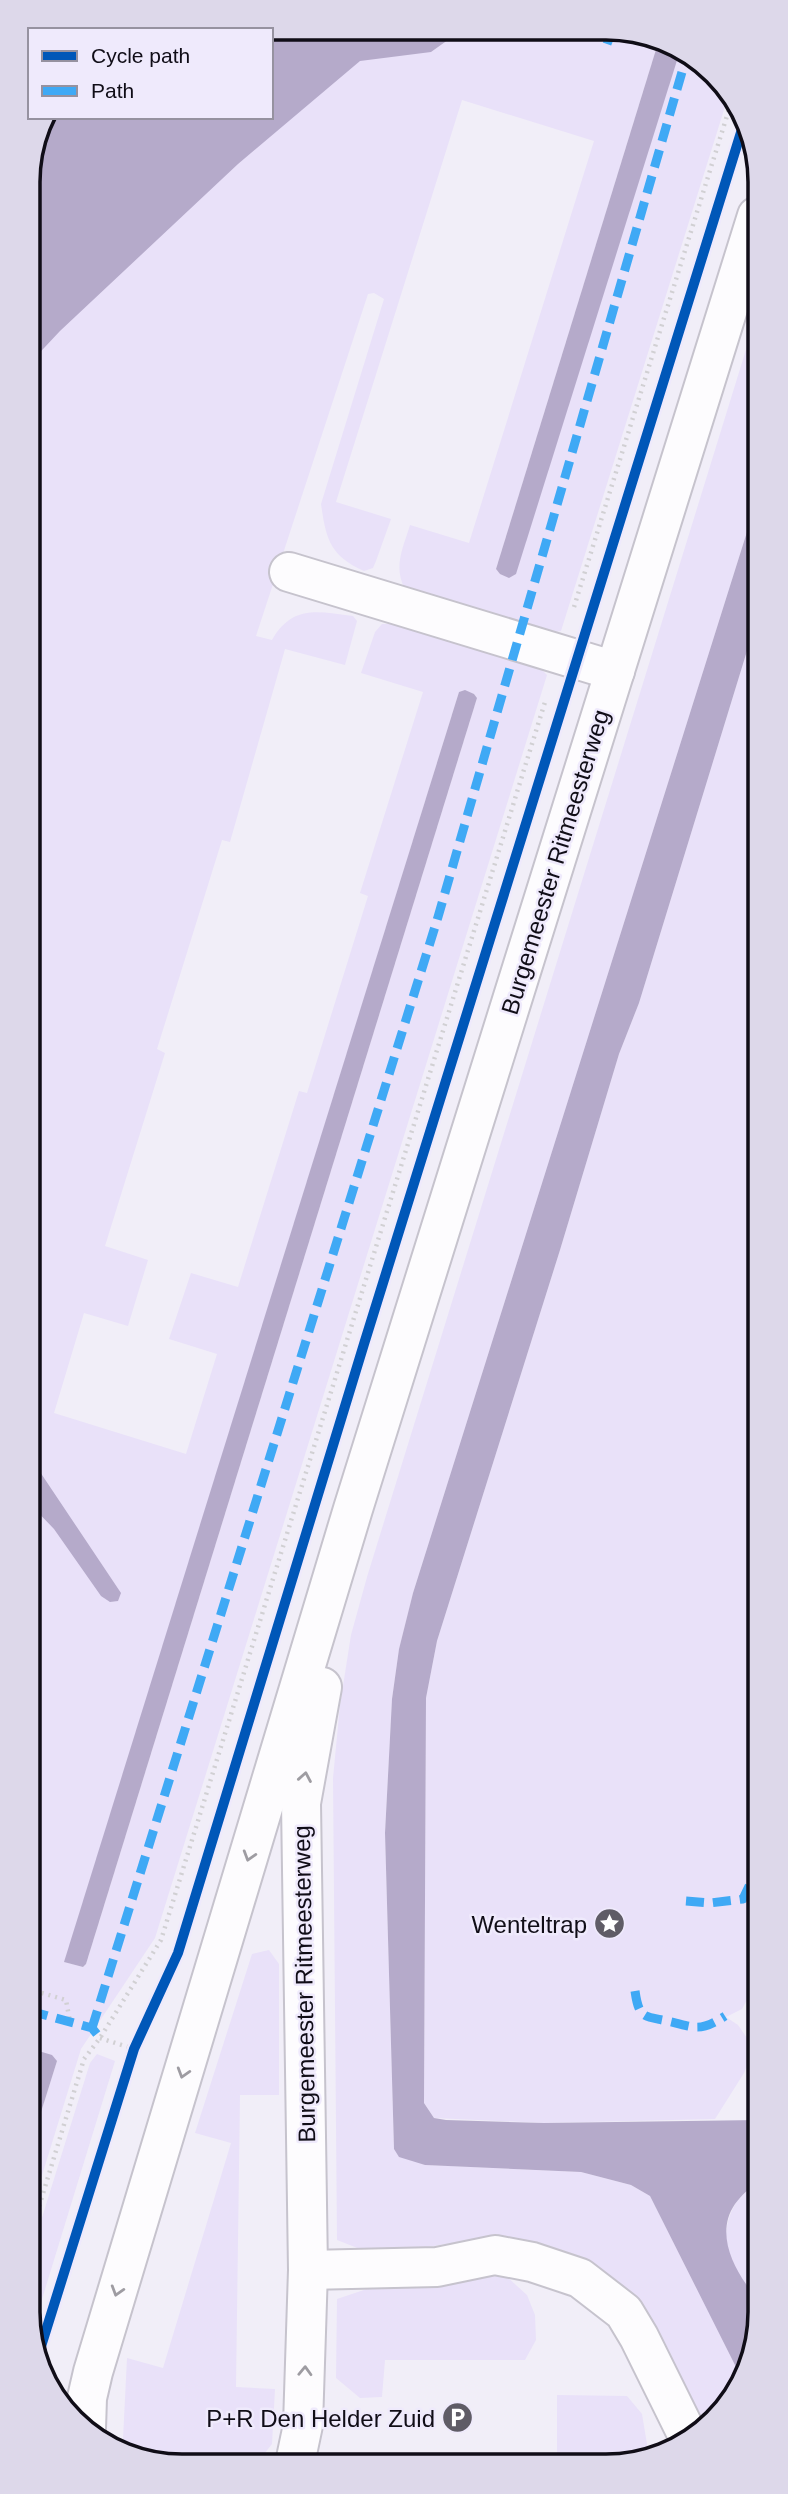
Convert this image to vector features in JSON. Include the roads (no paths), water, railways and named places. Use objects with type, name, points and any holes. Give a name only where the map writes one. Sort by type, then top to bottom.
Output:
[{"type":"street","name":"Burgemeester Ritmeesterweg","points":[[86,2416],[93,2372],[354,1509],[748,245]]},
{"type":"street","points":[[289,572],[615,671]]},
{"type":"street","name":"Burgemeester Ritmeesterweg","points":[[297,2454],[303,2425],[309,2270],[301,1803],[354,1509]]},
{"type":"street","points":[[309,2270],[437,2267],[495,2255],[532,2262],[580,2278],[624,2312],[685,2430]]},
{"type":"place","name":"Wenteltrap","points":[[610,1924]]},
{"type":"place","name":"P+R Den Helder Zuid","points":[[458,2418]]}]
